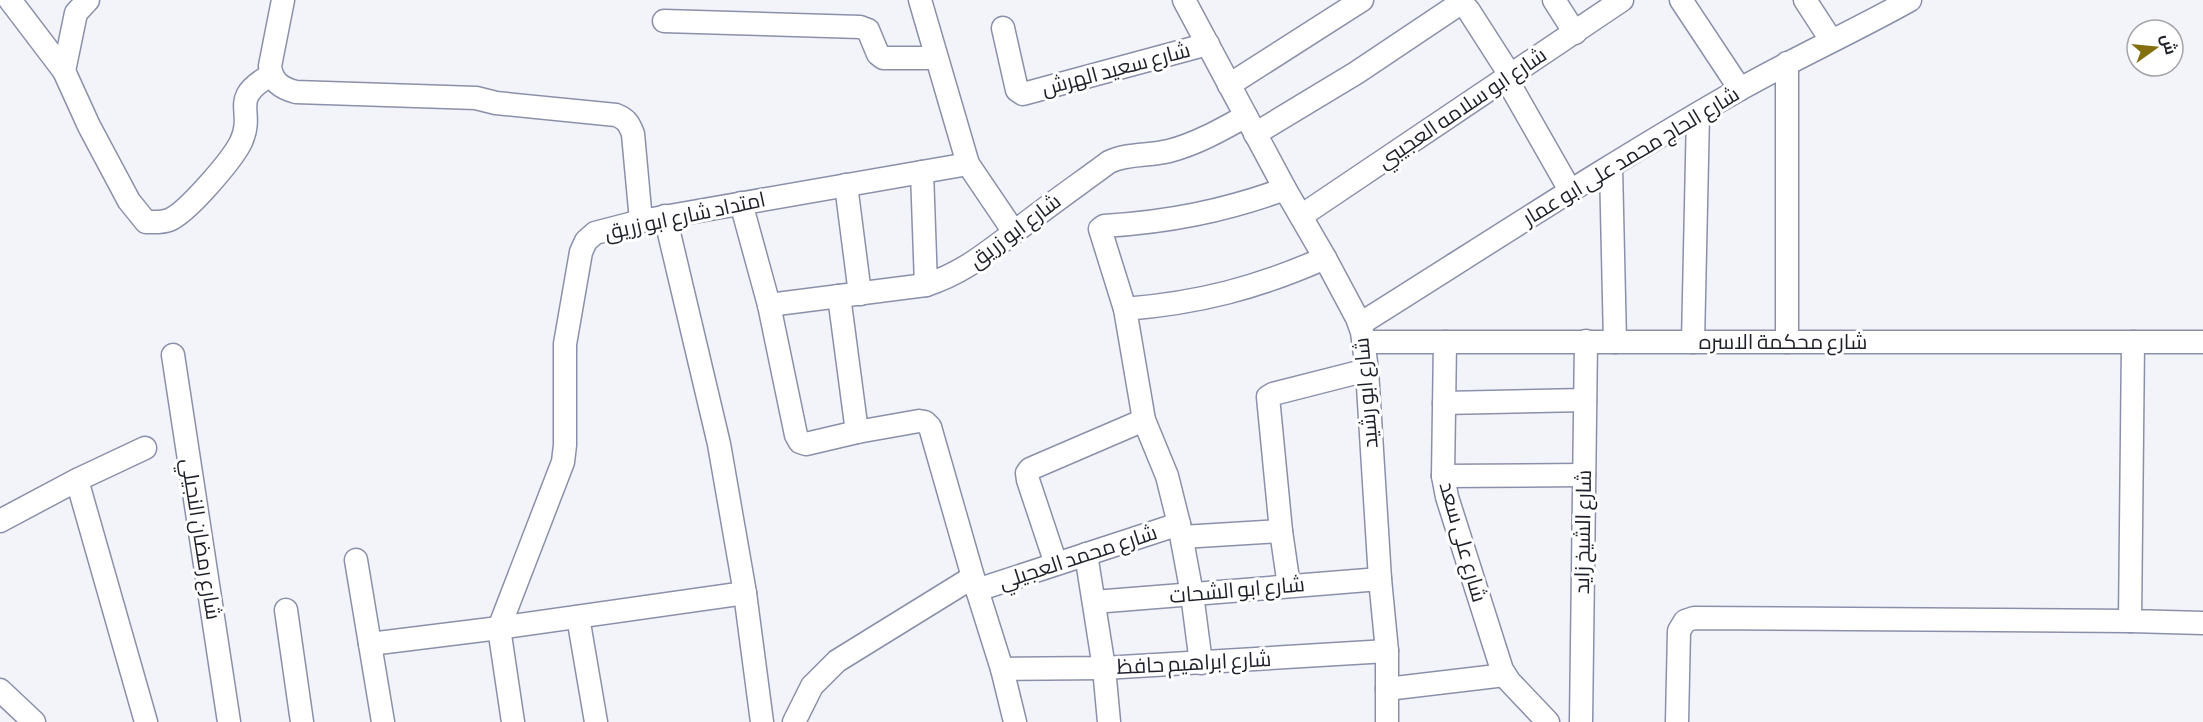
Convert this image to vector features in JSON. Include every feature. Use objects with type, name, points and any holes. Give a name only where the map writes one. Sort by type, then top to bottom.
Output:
[{"type":"street","points":[[10,0],[64,71],[89,126],[129,201],[146,222],[160,223],[171,220],[212,183],[241,141],[249,90],[271,75]]},
{"type":"street","points":[[64,71],[76,13],[88,0]]},
{"type":"street","points":[[283,0],[270,66],[271,75],[284,88],[296,92],[476,98],[496,103],[615,115],[623,118],[628,122],[633,134],[641,221]]},
{"type":"street","points":[[920,0],[968,164],[1014,232]]},
{"type":"street","name":"شارع ابو رشيد","points":[[1184,0],[1325,258],[1362,333],[1367,370],[1380,579],[1387,651],[1387,722]]},
{"type":"street","points":[[1229,85],[1362,0]]},
{"type":"street","points":[[1554,0],[1575,33]]},
{"type":"street","name":"شارع ابو سلامه العجيبي","points":[[1301,216],[1622,0]]},
{"type":"street","points":[[1681,0],[1740,89]]},
{"type":"street","points":[[1804,0],[1831,40]]},
{"type":"street","name":"شارع الحاج محمد على ابو عمار","points":[[1362,333],[1611,166],[1740,89],[1906,1]]},
{"type":"street","name":"شارع ابو زريق","points":[[770,305],[926,285],[945,279],[966,268],[1114,159],[1176,149],[1251,125],[1356,73],[1459,4],[1463,4],[1469,11],[1508,76]]},
{"type":"street","points":[[664,21],[860,27],[868,30],[878,54],[883,58],[936,58]]},
{"type":"street","name":"شارع سعيد الهرش","points":[[1003,28],[1017,90],[1023,94],[1208,44]]},
{"type":"street","points":[[1787,63],[1787,342]]},
{"type":"street","points":[[1508,76],[1571,192]]},
{"type":"street","points":[[1693,342],[1698,114]]},
{"type":"street","name":"امتداد شارع ابو زريق","points":[[499,628],[563,462],[565,344],[581,252],[586,241],[595,233],[665,216],[968,164]]},
{"type":"street","points":[[1611,166],[1615,342]]},
{"type":"street","points":[[921,172],[926,285]]},
{"type":"street","points":[[846,185],[857,432]]},
{"type":"street","points":[[1201,663],[1192,594],[1180,531],[1167,476],[1144,420],[1125,309],[1100,232],[1101,227],[1104,226],[1178,219],[1215,212],[1286,189]]},
{"type":"street","points":[[741,203],[770,305],[796,435],[800,442],[806,444],[918,421],[925,422],[930,427],[1002,669],[1015,722]]},
{"type":"street","points":[[665,216],[719,444],[745,593],[762,722]]},
{"type":"street","points":[[1125,309],[1166,305],[1238,291],[1325,258]]},
{"type":"street","name":"شارع محكمة الاسره","points":[[1362,333],[1445,342],[2203,342]]},
{"type":"street","name":"شارع الشيخ زايد","points":[[1581,722],[1586,341]]},
{"type":"street","name":"شارع على سعد","points":[[1445,342],[1443,476],[1447,497],[1499,663],[1505,675],[1548,722]]},
{"type":"street","points":[[2130,621],[2133,342]]},
{"type":"street","name":"شارع رمضان النجيلي","points":[[173,355],[229,722]]},
{"type":"street","points":[[1289,586],[1281,531],[1268,399],[1273,394],[1367,370]]},
{"type":"street","points":[[1444,402],[1585,400]]},
{"type":"street","points":[[1056,564],[1027,473],[1030,469],[1144,420]]},
{"type":"street","points":[[0,522],[77,480],[145,448]]},
{"type":"street","points":[[1443,476],[1584,475]]},
{"type":"street","points":[[77,480],[146,722]]},
{"type":"street","name":"شارع محمد العجيلي","points":[[794,722],[812,686],[837,661],[975,584],[1180,531],[1281,531]]},
{"type":"street","points":[[1086,554],[1104,668],[1109,722]]},
{"type":"street","points":[[356,560],[382,722]]},
{"type":"street","name":"شارع ابو الشحات","points":[[1094,602],[1380,579]]},
{"type":"street","points":[[370,644],[745,593]]},
{"type":"street","points":[[286,610],[302,722]]},
{"type":"street","points":[[578,617],[596,722]]},
{"type":"street","points":[[1677,722],[1679,631],[1685,621],[1694,618],[2203,623]]},
{"type":"street","points":[[499,628],[513,722]]},
{"type":"street","name":"شارع ابراهيم حافظ","points":[[1002,669],[1104,668],[1387,651]]},
{"type":"street","points":[[1387,689],[1505,675]]},
{"type":"street","points":[[0,690],[34,722]]}]
